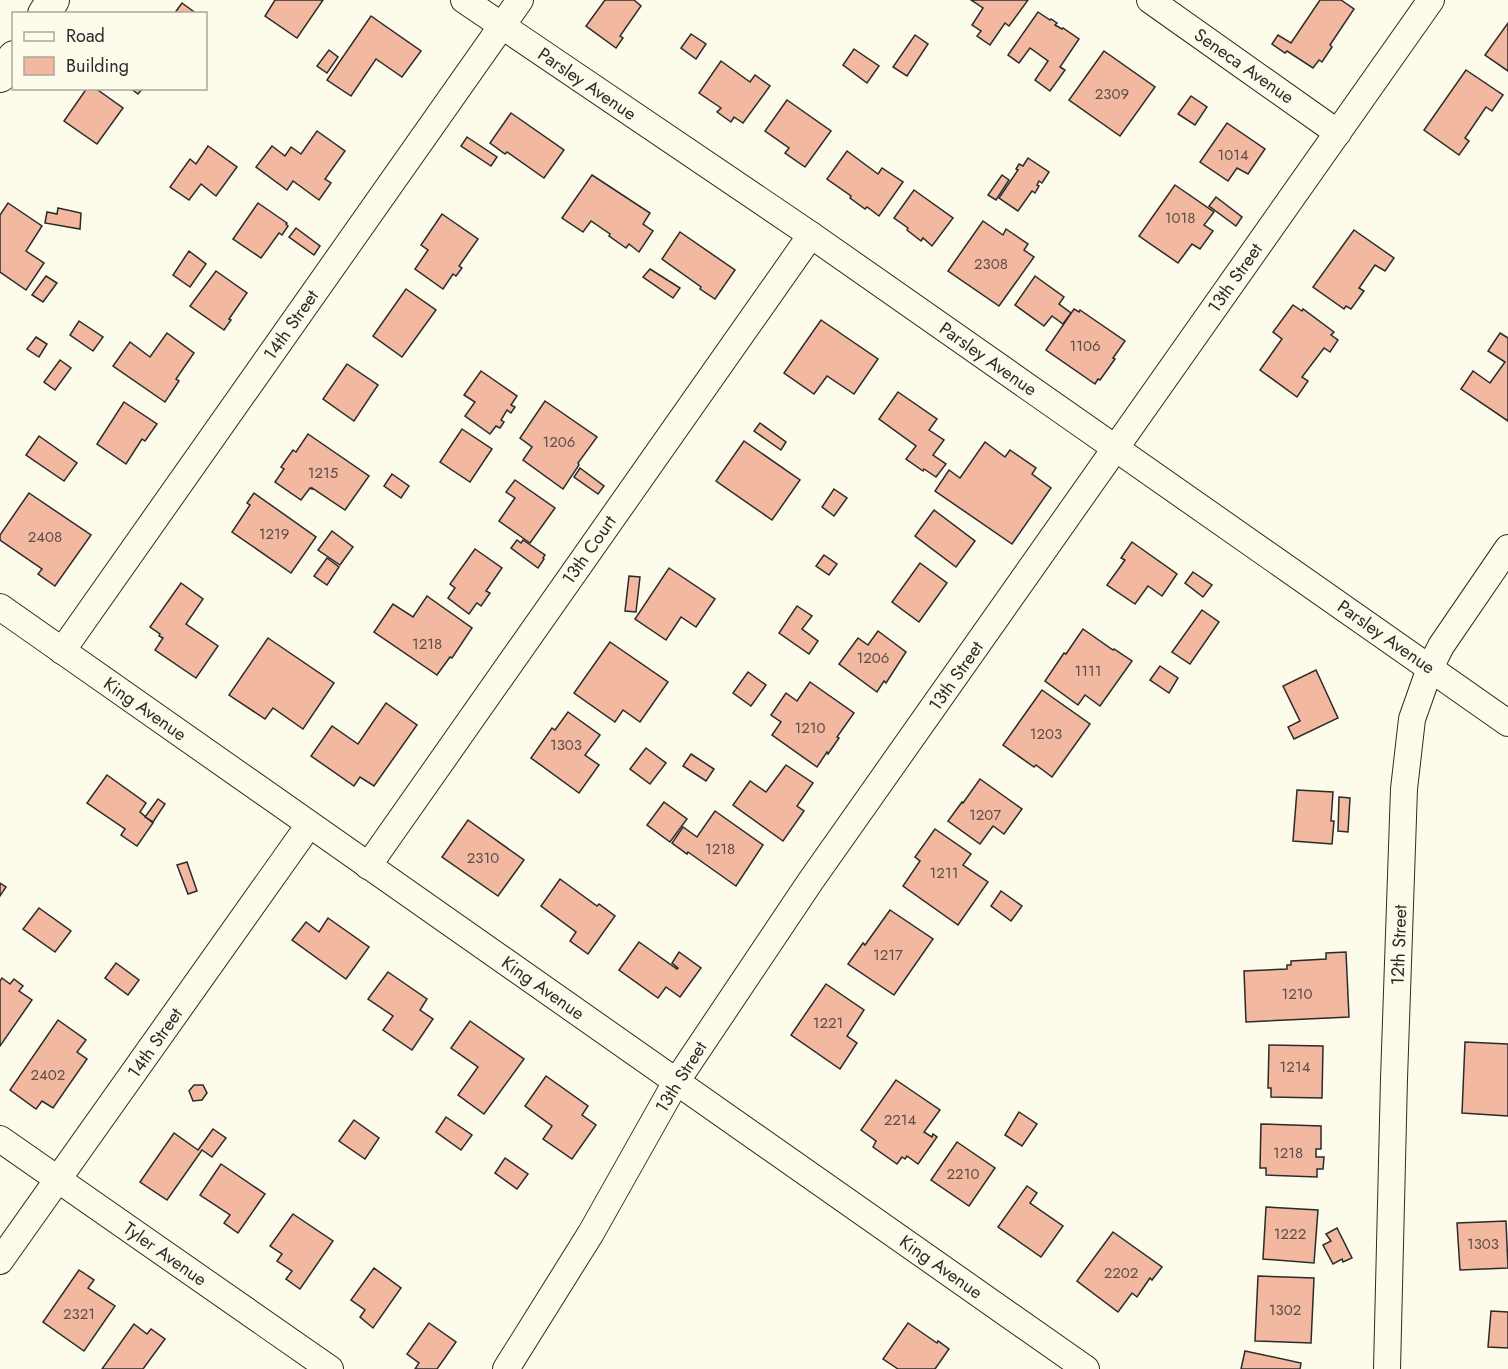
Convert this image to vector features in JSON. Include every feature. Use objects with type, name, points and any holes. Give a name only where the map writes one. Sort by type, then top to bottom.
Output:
[{"type":"street","name":"Parsley Avenue","points":[[464,0],[811,235],[1508,723]]},
{"type":"street","name":"14th Street","points":[[62,651],[520,0]]},
{"type":"street","name":"Seneca Avenue","points":[[1150,0],[1338,133]]},
{"type":"street","name":"13th Street","points":[[506,1369],[591,1233],[676,1082],[810,882],[1431,0]]},
{"type":"street","points":[[0,76],[12,60]]},
{"type":"street","name":"13th Court","points":[[368,866],[811,235]]},
{"type":"street","name":"12th Street","points":[[1387,1369],[1394,1067],[1404,789],[1412,718],[1430,668],[1441,646],[1508,548]]},
{"type":"street","name":"King Avenue","points":[[0,607],[1085,1369]]},
{"type":"street","name":"14th Street","points":[[0,1261],[309,825]]},
{"type":"street","name":"Tyler Avenue","points":[[0,1139],[330,1369]]},
{"type":"building","points":[[275,0],[323,0],[297,38],[265,16]]},
{"type":"building","points":[[605,0],[634,0],[641,6],[620,36],[623,38],[616,48],[586,26]]},
{"type":"building","points":[[971,0],[1028,0],[1009,26],[1005,23],[990,45],[977,36],[981,31],[972,25],[983,8]]},
{"type":"building","points":[[1320,0],[1341,0],[1354,9],[1330,45],[1332,47],[1322,62],[1319,60],[1313,68],[1272,44],[1278,35],[1291,43]]},
{"type":"building","points":[[182,3],[194,12],[175,12]]},
{"type":"building","points":[[1038,12],[1079,39],[1060,67],[1065,70],[1050,91],[1035,80],[1048,61],[1030,48],[1019,63],[1008,55]]},
{"type":"building","points":[[371,16],[421,51],[402,77],[376,59],[351,96],[327,80]]},
{"type":"building","points":[[1508,23],[1508,71],[1485,55]]},
{"type":"building","points":[[691,34],[706,44],[696,59],[681,48]]},
{"type":"building","points":[[915,35],[928,44],[907,76],[893,67]]},
{"type":"building","points":[[854,49],[879,66],[867,83],[843,65]]},
{"type":"building","points":[[329,50],[338,57],[327,73],[317,66]]},
{"type":"building","points":[[1104,51],[1155,87],[1120,136],[1069,100]]},
{"type":"building","points":[[721,61],[750,82],[755,75],[770,86],[743,123],[734,117],[731,122],[717,112],[721,108],[699,93]]},
{"type":"building","points":[[1466,70],[1503,95],[1492,111],[1486,107],[1465,138],[1469,141],[1459,155],[1424,130]]},
{"type":"building","points":[[86,90],[98,90],[123,108],[97,144],[64,121]]},
{"type":"building","points":[[1191,96],[1207,107],[1195,125],[1178,114]]},
{"type":"building","points":[[787,100],[831,131],[805,167],[785,153],[789,148],[765,131]]},
{"type":"building","points":[[511,113],[564,150],[544,178],[490,143]]},
{"type":"building","points":[[1227,123],[1265,149],[1248,174],[1237,168],[1228,181],[1200,162]]},
{"type":"building","points":[[317,131],[345,151],[325,179],[331,183],[319,200],[293,181],[287,190],[256,167],[272,146],[285,156],[291,147],[301,154]]},
{"type":"building","points":[[467,137],[497,157],[491,166],[461,146]]},
{"type":"building","points":[[208,146],[237,167],[216,196],[201,184],[189,200],[170,187],[190,159],[196,164]]},
{"type":"building","points":[[847,151],[878,174],[882,168],[903,182],[879,216],[867,207],[865,209],[827,179]]},
{"type":"building","points":[[1028,158],[1049,172],[1042,183],[1039,181],[1035,193],[1032,191],[1018,211],[999,198],[1018,170],[1016,169],[1019,164],[1023,166]]},
{"type":"building","points":[[592,175],[650,213],[643,224],[653,231],[639,252],[629,244],[626,248],[591,221],[583,232],[562,218]]},
{"type":"building","points":[[1002,175],[1009,180],[996,200],[988,195]]},
{"type":"building","points":[[1175,185],[1214,212],[1204,225],[1213,231],[1200,249],[1192,244],[1178,263],[1139,236]]},
{"type":"building","points":[[914,190],[953,218],[932,246],[923,238],[921,241],[894,218]]},
{"type":"building","points":[[1216,197],[1242,217],[1236,226],[1209,206]]},
{"type":"building","points":[[8,203],[42,226],[26,251],[44,263],[26,290],[0,272],[0,215]]},
{"type":"building","points":[[258,203],[288,226],[282,235],[279,233],[261,258],[233,239]]},
{"type":"building","points":[[58,208],[81,213],[80,229],[45,223],[47,212],[57,214]]},
{"type":"building","points":[[442,214],[478,239],[459,266],[462,268],[456,276],[453,274],[443,289],[415,269],[428,250],[421,245]]},
{"type":"building","points":[[983,221],[1003,235],[1006,229],[1028,244],[1024,250],[1034,257],[999,306],[948,271]]},
{"type":"building","points":[[296,228],[320,246],[314,255],[289,237]]},
{"type":"building","points":[[1354,230],[1394,258],[1385,271],[1375,265],[1359,288],[1364,291],[1351,309],[1346,306],[1344,309],[1313,287]]},
{"type":"building","points":[[680,232],[735,270],[715,299],[662,259]]},
{"type":"building","points":[[189,251],[206,264],[190,287],[173,275]]},
{"type":"building","points":[[650,269],[680,288],[673,298],[643,277]]},
{"type":"building","points":[[216,271],[247,293],[224,330],[190,306]]},
{"type":"building","points":[[46,276],[57,283],[43,302],[32,295]]},
{"type":"building","points":[[1035,276],[1064,297],[1059,304],[1071,313],[1063,324],[1052,316],[1044,326],[1015,305]]},
{"type":"building","points":[[406,289],[436,310],[402,357],[373,336]]},
{"type":"building","points":[[1293,305],[1302,311],[1303,309],[1334,332],[1331,335],[1338,340],[1330,352],[1324,348],[1302,377],[1308,381],[1297,397],[1260,370],[1282,339],[1273,332]]},
{"type":"building","points":[[1074,309],[1079,312],[1080,310],[1125,341],[1113,358],[1115,359],[1095,384],[1046,350]]},
{"type":"building","points":[[821,320],[878,359],[854,394],[827,376],[814,394],[784,373]]},
{"type":"building","points":[[79,321],[103,337],[93,351],[70,335]]},
{"type":"building","points":[[167,333],[194,353],[176,379],[179,381],[165,402],[113,366],[130,342],[150,357]]},
{"type":"building","points":[[1500,333],[1508,338],[1508,421],[1461,389],[1473,371],[1490,383],[1505,362],[1488,351]]},
{"type":"building","points":[[36,337],[47,344],[39,357],[27,349]]},
{"type":"building","points":[[60,360],[71,368],[55,390],[44,382]]},
{"type":"building","points":[[347,364],[378,385],[354,421],[323,399]]},
{"type":"building","points":[[481,371],[517,396],[511,405],[515,407],[511,413],[507,410],[501,420],[504,422],[500,428],[496,426],[490,434],[465,416],[475,402],[464,395]]},
{"type":"building","points":[[898,392],[937,419],[929,430],[944,440],[933,455],[946,464],[936,477],[906,459],[916,446],[879,419]]},
{"type":"building","points":[[545,401],[597,437],[563,489],[523,460],[532,447],[520,438]]},
{"type":"building","points":[[124,402],[157,424],[145,441],[142,439],[126,464],[97,444]]},
{"type":"building","points":[[760,423],[786,442],[781,450],[754,431]]},
{"type":"building","points":[[462,429],[492,449],[470,482],[440,462]]},
{"type":"building","points":[[308,434],[369,476],[345,510],[312,488],[301,500],[275,482],[284,469],[281,467],[293,450],[296,452]]},
{"type":"building","points":[[39,436],[77,463],[64,481],[26,455]]},
{"type":"building","points":[[744,441],[800,480],[772,520],[716,481]]},
{"type":"building","points":[[985,442],[1005,457],[1010,450],[1036,468],[1032,474],[1051,488],[1012,544],[935,491],[949,470],[960,478]]},
{"type":"building","points":[[580,468],[604,486],[598,494],[574,477]]},
{"type":"building","points":[[392,474],[409,486],[401,498],[384,486]]},
{"type":"building","points":[[515,480],[555,508],[530,543],[499,521],[515,498],[506,492]]},
{"type":"building","points":[[834,489],[847,498],[834,516],[822,507]]},
{"type":"building","points":[[29,493],[91,535],[55,586],[38,574],[42,569],[0,540],[0,535]]},
{"type":"building","points":[[254,493],[316,537],[291,573],[232,532],[250,505],[247,503]]},
{"type":"building","points":[[934,510],[975,541],[956,567],[915,536]]},
{"type":"building","points":[[332,531],[353,547],[340,565],[318,550]]},
{"type":"building","points":[[517,540],[521,543],[523,540],[545,555],[538,568],[511,548]]},
{"type":"building","points":[[1132,542],[1177,574],[1162,596],[1148,586],[1135,604],[1107,585],[1125,560],[1121,558]]},
{"type":"building","points":[[475,549],[502,568],[486,591],[490,593],[481,606],[477,603],[469,614],[448,598],[455,588],[450,584]]},
{"type":"building","points":[[824,555],[837,564],[829,575],[816,566]]},
{"type":"building","points":[[327,558],[339,567],[327,585],[314,576]]},
{"type":"building","points":[[920,563],[947,583],[919,622],[892,602]]},
{"type":"building","points":[[669,568],[715,599],[696,627],[681,617],[666,640],[635,619]]},
{"type":"building","points":[[1193,572],[1212,585],[1203,597],[1185,583]]},
{"type":"building","points":[[629,576],[640,577],[636,612],[625,611]]},
{"type":"building","points":[[181,583],[203,599],[186,624],[218,646],[196,678],[155,650],[163,638],[150,627]]},
{"type":"building","points":[[427,596],[472,628],[452,658],[450,657],[437,675],[374,632],[393,604],[413,617]]},
{"type":"building","points":[[797,606],[812,616],[802,629],[818,641],[809,654],[779,633]]},
{"type":"building","points":[[1202,610],[1219,622],[1190,664],[1172,652]]},
{"type":"building","points":[[1083,629],[1132,661],[1100,706],[1085,695],[1078,705],[1045,681]]},
{"type":"building","points":[[878,631],[906,652],[886,683],[884,681],[877,692],[839,664],[858,638],[868,645]]},
{"type":"building","points":[[268,638],[334,683],[303,729],[273,708],[265,719],[229,695]]},
{"type":"building","points":[[610,642],[668,682],[640,722],[623,710],[615,722],[574,693]]},
{"type":"building","points":[[1160,666],[1178,678],[1169,693],[1150,680]]},
{"type":"building","points":[[1316,670],[1338,718],[1294,739],[1288,727],[1300,721],[1283,686]]},
{"type":"building","points":[[748,672],[766,685],[751,706],[733,693]]},
{"type":"building","points":[[810,682],[854,713],[817,767],[772,735],[781,722],[771,715],[786,693],[797,701]]},
{"type":"building","points":[[1042,690],[1090,724],[1052,777],[1003,745]]},
{"type":"building","points":[[386,703],[417,725],[374,786],[360,777],[354,786],[311,756],[332,726],[358,744]]},
{"type":"building","points":[[568,712],[600,735],[585,755],[599,765],[579,793],[531,758],[552,728],[555,730]]},
{"type":"building","points":[[646,748],[666,763],[650,784],[630,769]]},
{"type":"building","points":[[691,754],[714,769],[706,781],[683,766]]},
{"type":"building","points":[[786,765],[813,783],[797,806],[804,811],[783,841],[733,805],[750,781],[766,792]]},
{"type":"building","points":[[107,775],[146,803],[140,812],[153,823],[137,846],[121,835],[125,829],[87,803]]},
{"type":"building","points":[[980,779],[1022,809],[1004,834],[993,826],[980,844],[948,821]]},
{"type":"building","points":[[1297,790],[1333,792],[1332,844],[1293,841]]},
{"type":"building","points":[[1339,797],[1350,798],[1348,832],[1338,831]]},
{"type":"building","points":[[158,799],[165,804],[153,822],[145,817]]},
{"type":"building","points":[[664,802],[687,819],[670,842],[647,825]]},
{"type":"building","points":[[715,811],[763,845],[736,886],[672,843],[683,827],[697,837]]},
{"type":"building","points":[[468,820],[524,860],[498,896],[442,857]]},
{"type":"building","points":[[935,829],[971,854],[963,865],[988,882],[958,925],[903,886],[920,861],[915,857]]},
{"type":"building","points":[[187,862],[197,891],[188,894],[177,865]]},
{"type":"building","points":[[560,879],[615,916],[588,954],[570,941],[576,932],[541,906]]},
{"type":"building","points":[[0,883],[6,887],[0,896]]},
{"type":"building","points":[[1001,891],[1022,906],[1011,921],[991,906]]},
{"type":"building","points":[[39,908],[71,931],[55,952],[23,929]]},
{"type":"building","points":[[890,910],[933,939],[894,995],[848,964]]},
{"type":"building","points":[[328,918],[369,947],[346,979],[292,940],[306,922],[319,932]]},
{"type":"building","points":[[639,942],[677,969],[672,963],[679,952],[701,968],[680,997],[666,987],[658,998],[619,970]]},
{"type":"building","points":[[1346,952],[1349,1017],[1246,1022],[1244,971],[1287,969],[1291,961],[1326,959],[1326,953]]},
{"type":"building","points":[[116,963],[139,980],[128,995],[105,978]]},
{"type":"building","points":[[388,972],[427,999],[420,1010],[433,1019],[412,1050],[383,1030],[393,1016],[368,999]]},
{"type":"building","points":[[2,978],[10,984],[14,979],[23,986],[19,991],[32,1000],[0,1046],[0,981]]},
{"type":"building","points":[[826,984],[864,1010],[847,1036],[857,1043],[840,1069],[791,1035]]},
{"type":"building","points":[[58,1020],[86,1040],[77,1052],[87,1059],[53,1108],[42,1101],[36,1109],[10,1090]]},
{"type":"building","points":[[470,1021],[524,1059],[484,1114],[458,1095],[478,1067],[451,1048]]},
{"type":"building","points":[[1465,1042],[1508,1044],[1508,1116],[1462,1113]]},
{"type":"building","points":[[1269,1045],[1323,1046],[1322,1098],[1271,1097],[1271,1088],[1268,1088]]},
{"type":"building","points":[[546,1076],[588,1106],[582,1115],[596,1125],[572,1159],[543,1139],[552,1126],[525,1106]]},
{"type":"building","points":[[896,1080],[940,1110],[924,1132],[937,1137],[918,1164],[907,1156],[905,1159],[902,1157],[897,1164],[873,1147],[876,1141],[861,1130]]},
{"type":"building","points":[[194,1085],[203,1085],[207,1093],[202,1100],[193,1101],[189,1091]]},
{"type":"building","points":[[1019,1112],[1037,1124],[1022,1146],[1005,1135]]},
{"type":"building","points":[[446,1117],[472,1135],[461,1150],[436,1132]]},
{"type":"building","points":[[354,1120],[379,1138],[365,1159],[339,1141]]},
{"type":"building","points":[[1261,1124],[1321,1126],[1321,1149],[1316,1149],[1316,1157],[1324,1157],[1323,1169],[1317,1169],[1317,1177],[1266,1175],[1266,1168],[1260,1168]]},
{"type":"building","points":[[213,1129],[226,1138],[212,1157],[202,1150],[167,1200],[140,1182],[174,1133],[198,1150]]},
{"type":"building","points":[[957,1142],[995,1168],[969,1206],[931,1180]]},
{"type":"building","points":[[505,1158],[528,1174],[517,1189],[495,1173]]},
{"type":"building","points":[[221,1164],[265,1194],[238,1233],[224,1223],[230,1215],[200,1195]]},
{"type":"building","points":[[1027,1186],[1037,1193],[1030,1203],[1063,1226],[1041,1257],[998,1227]]},
{"type":"building","points":[[1266,1207],[1318,1210],[1314,1263],[1263,1259]]},
{"type":"building","points":[[293,1214],[333,1241],[300,1289],[286,1279],[292,1271],[277,1261],[282,1254],[270,1246]]},
{"type":"building","points":[[1506,1221],[1508,1268],[1460,1270],[1457,1223]]},
{"type":"building","points":[[1337,1228],[1352,1258],[1343,1262],[1342,1259],[1333,1264],[1323,1245],[1331,1241],[1326,1234]]},
{"type":"building","points":[[1113,1232],[1162,1267],[1152,1280],[1150,1278],[1137,1297],[1132,1293],[1118,1312],[1077,1281]]},
{"type":"building","points":[[374,1268],[401,1288],[373,1328],[360,1317],[365,1310],[351,1300]]},
{"type":"building","points":[[79,1270],[94,1280],[88,1288],[115,1306],[84,1351],[43,1322]]},
{"type":"building","points":[[1258,1276],[1314,1278],[1311,1343],[1255,1341]]},
{"type":"building","points":[[1491,1311],[1508,1312],[1508,1348],[1488,1347]]},
{"type":"building","points":[[429,1323],[456,1342],[437,1369],[415,1369],[419,1363],[407,1354]]},
{"type":"building","points":[[908,1323],[949,1349],[935,1369],[898,1369],[883,1359]]},
{"type":"building","points":[[134,1324],[147,1334],[151,1329],[165,1339],[143,1369],[102,1369]]},
{"type":"building","points":[[1245,1351],[1301,1363],[1300,1369],[1241,1369]]}]
